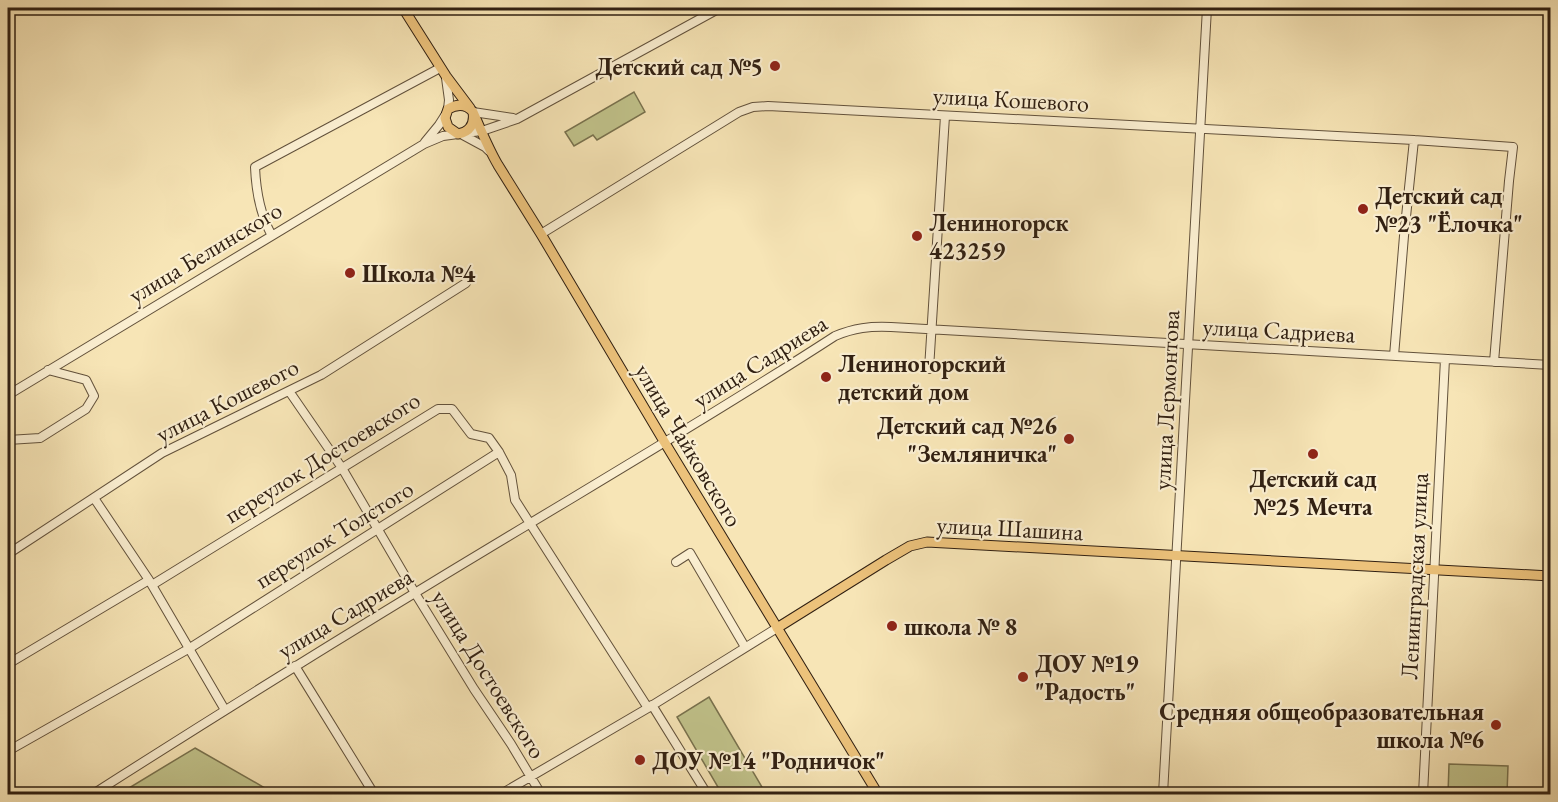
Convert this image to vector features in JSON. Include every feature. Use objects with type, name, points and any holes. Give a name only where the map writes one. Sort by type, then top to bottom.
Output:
[{"type":"main road","name":"улица Чайковского","points":[[403,8],[443,72],[472,111],[491,153],[878,795]]},
{"type":"main road","points":[[457,105],[462,105],[472,111],[473,122],[468,130],[459,134],[448,127],[447,111],[457,105]]},
{"type":"main road","name":"улица Шашина","points":[[777,628],[910,546],[927,542],[1551,576]]},
{"type":"street","points":[[424,144],[443,136],[482,131],[517,119],[720,8]]},
{"type":"street","name":"улица Лермонтова","points":[[1163,795],[1207,8]]},
{"type":"street","points":[[271,234],[256,186],[255,167],[443,72],[449,100],[447,111],[424,144]]},
{"type":"street","name":"улица Кошевого","points":[[541,234],[739,112],[753,107],[785,106],[1514,147],[1494,362]]},
{"type":"street","points":[[472,111],[517,119]]},
{"type":"street","points":[[929,369],[945,116]]},
{"type":"street","points":[[459,134],[485,147],[491,153]]},
{"type":"street","points":[[1394,356],[1414,140]]},
{"type":"street","name":"улица Белинского","points":[[8,395],[271,234],[424,144]]},
{"type":"street","name":"улица Кошевого","points":[[8,554],[162,453],[321,375],[466,283]]},
{"type":"street","name":"улица Садриева","points":[[93,795],[295,666],[665,443],[835,336],[850,330],[874,326],[1551,365]]},
{"type":"street","name":"Ленинградская улица","points":[[1423,795],[1445,359]]},
{"type":"street","points":[[8,440],[40,438],[86,409],[94,396],[86,381],[48,370]]},
{"type":"street","name":"улица Достоевского","points":[[289,391],[342,468],[415,593],[511,744],[540,795]]},
{"type":"street","name":"переулок Достоевского","points":[[8,664],[151,582],[438,409],[452,409],[471,434],[489,438],[499,452],[510,475],[515,500],[708,795]]},
{"type":"street","name":"переулок Толстого","points":[[8,751],[190,648],[499,452]]},
{"type":"street","points":[[94,498],[151,582],[225,710]]},
{"type":"street","points":[[676,562],[690,553],[745,646]]},
{"type":"street","name":"улица Шашина","points":[[501,795],[777,628]]},
{"type":"street","points":[[295,666],[374,795]]},
{"type":"green space","points":[[634,92],[645,112],[597,140],[593,135],[574,146],[565,132]]},
{"type":"green space","points":[[709,697],[766,794],[722,794],[677,717]]},
{"type":"green space","points":[[195,748],[265,788],[271,794],[119,794]]},
{"type":"green space","points":[[1449,764],[1508,766],[1507,794],[1448,794]]},
{"type":"place","name":"Детский сад №5","points":[[775,66]]},
{"type":"place","name":"Детский сад №23 \"Ёлочка\"","points":[[1363,209]]},
{"type":"place","name":"Лениногорск 423259","points":[[917,236]]},
{"type":"place","name":"Школа №4","points":[[350,273]]},
{"type":"place","name":"Лениногорский детский дом","points":[[826,377]]},
{"type":"place","name":"Детский сад №26 \"Земляничка\"","points":[[1069,439]]},
{"type":"place","name":"Детский сад №25 Мечта","points":[[1313,454]]},
{"type":"place","name":"школа № 8","points":[[892,626]]},
{"type":"place","name":"ДОУ №19 \"Радость\"","points":[[1023,677]]},
{"type":"place","name":"Средняя общеобразовательная школа №6","points":[[1496,725]]},
{"type":"place","name":"ДОУ №14 \"Родничок\"","points":[[640,760]]}]
